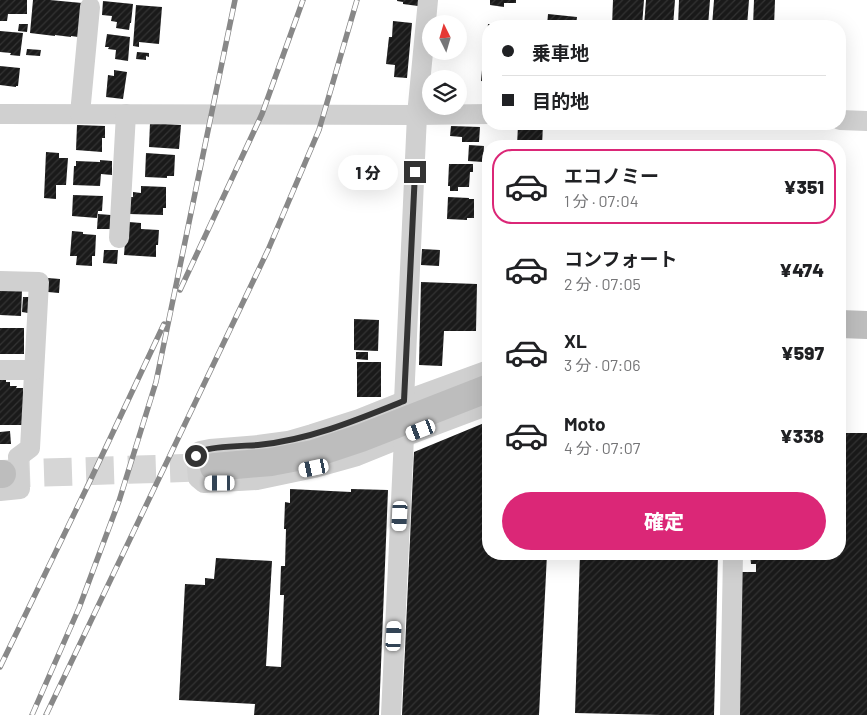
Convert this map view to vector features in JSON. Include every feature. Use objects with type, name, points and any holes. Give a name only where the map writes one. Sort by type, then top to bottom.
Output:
[{"type":"street","points":[[404,401],[418,115],[428,0]]},
{"type":"street","points":[[80,114],[90,7]]},
{"type":"street","points":[[0,114],[482,114]]},
{"type":"street","points":[[119,238],[126,114]]},
{"type":"street","points":[[846,120],[867,121]]},
{"type":"street","points":[[0,281],[39,282],[30,448],[4,471]]},
{"type":"street","points":[[846,324],[867,325]]},
{"type":"street","points":[[0,370],[34,370]]},
{"type":"street","points":[[482,373],[359,419],[288,441],[200,451],[196,456],[198,478],[204,483],[257,480],[314,468],[357,456],[482,408]]},
{"type":"street","points":[[214,468],[271,462],[313,454],[361,438],[482,391]]},
{"type":"street","points":[[391,715],[404,437]]},
{"type":"street","points":[[730,715],[733,560]]},
{"type":"building","points":[[0,0],[27,0],[27,14],[8,14],[7,21],[0,21]]},
{"type":"building","points":[[33,0],[82,3],[78,37],[30,33]]},
{"type":"building","points":[[397,0],[418,0],[418,6],[403,4],[403,2]]},
{"type":"building","points":[[490,0],[516,0],[516,3],[504,3],[504,7],[490,5]]},
{"type":"building","points":[[613,0],[644,0],[642,20],[612,20]]},
{"type":"building","points":[[646,0],[675,0],[673,20],[644,20]]},
{"type":"building","points":[[679,0],[710,0],[708,20],[678,20]]},
{"type":"building","points":[[714,0],[749,0],[747,20],[712,20]]},
{"type":"building","points":[[754,0],[775,0],[774,20],[753,20]]},
{"type":"building","points":[[103,1],[133,4],[129,30],[116,28],[117,22],[111,21],[112,16],[102,15]]},
{"type":"building","points":[[136,5],[162,7],[159,44],[139,42],[139,47],[133,46]]},
{"type":"building","points":[[548,14],[577,17],[577,20],[548,20]]},
{"type":"building","points":[[393,21],[412,23],[407,78],[394,77],[395,65],[386,64],[389,37],[392,37]]},
{"type":"building","points":[[19,24],[28,24],[27,32],[18,31]]},
{"type":"building","points":[[0,31],[23,33],[20,56],[0,52]]},
{"type":"building","points":[[107,34],[130,37],[128,61],[115,59],[116,50],[105,47]]},
{"type":"building","points":[[27,49],[41,50],[40,56],[26,55]]},
{"type":"building","points":[[137,52],[149,53],[149,57],[146,56],[146,60],[136,59]]},
{"type":"building","points":[[0,66],[20,68],[18,86],[0,85]]},
{"type":"building","points":[[114,70],[127,72],[123,99],[106,97],[108,75],[114,76]]},
{"type":"building","points":[[150,123],[181,125],[179,149],[149,147]]},
{"type":"building","points":[[77,125],[105,126],[105,138],[102,138],[102,152],[76,150]]},
{"type":"building","points":[[451,126],[480,127],[479,142],[462,142],[462,137],[450,136]]},
{"type":"building","points":[[518,130],[543,130],[542,140],[517,140]]},
{"type":"building","points":[[469,145],[482,146],[482,162],[468,161]]},
{"type":"building","points":[[46,152],[59,153],[59,158],[68,158],[66,185],[56,185],[56,199],[44,198]]},
{"type":"building","points":[[146,153],[175,155],[174,176],[167,176],[167,178],[145,177]]},
{"type":"building","points":[[100,160],[112,161],[112,175],[101,174],[100,186],[73,185],[76,161],[100,162]]},
{"type":"building","points":[[449,164],[473,164],[473,172],[470,172],[469,187],[458,187],[458,191],[450,191],[450,186],[448,186]]},
{"type":"building","points":[[141,186],[166,187],[166,208],[163,208],[163,215],[129,214],[130,197],[133,197],[133,192],[141,193]]},
{"type":"building","points":[[73,195],[103,196],[102,211],[98,211],[97,218],[72,216]]},
{"type":"building","points":[[448,197],[474,199],[474,218],[467,218],[467,220],[447,219]]},
{"type":"building","points":[[98,214],[111,215],[110,229],[97,229]]},
{"type":"building","points":[[129,222],[141,223],[141,229],[159,230],[156,257],[124,255]]},
{"type":"building","points":[[72,231],[96,235],[95,256],[92,256],[92,266],[76,265],[77,256],[70,256]]},
{"type":"building","points":[[422,249],[440,250],[439,266],[421,265]]},
{"type":"building","points":[[104,250],[118,250],[117,264],[103,263]]},
{"type":"building","points":[[48,278],[60,279],[59,293],[48,292]]},
{"type":"building","points":[[421,282],[477,284],[476,331],[444,331],[442,366],[419,365]]},
{"type":"building","points":[[0,289],[22,290],[21,316],[0,315]]},
{"type":"building","points":[[23,297],[29,297],[28,313],[22,312]]},
{"type":"building","points":[[354,319],[379,320],[378,351],[354,350]]},
{"type":"building","points":[[0,328],[24,328],[24,354],[0,354]]},
{"type":"building","points":[[356,352],[368,352],[368,360],[356,359]]},
{"type":"building","points":[[357,362],[381,362],[381,397],[357,397]]},
{"type":"building","points":[[0,379],[6,379],[6,382],[10,382],[10,386],[23,388],[22,425],[0,425]]},
{"type":"building","points":[[482,424],[482,560],[547,560],[539,715],[402,715],[414,452]]},
{"type":"building","points":[[10,431],[11,444],[0,444],[0,432]]},
{"type":"building","points":[[846,433],[867,433],[867,715],[740,715],[740,572],[756,572],[756,564],[751,564],[751,560],[846,560]]},
{"type":"building","points":[[290,489],[351,492],[351,489],[388,490],[379,715],[254,715],[255,704],[179,700],[185,584],[205,585],[205,578],[214,579],[216,558],[272,561],[266,666],[281,667],[284,595],[280,595],[281,566],[285,566],[285,502],[290,503]]},
{"type":"building","points":[[580,560],[718,560],[714,715],[575,713]]},
{"type":"tunnel","points":[[2,474],[214,467]]},
{"type":"railway","points":[[32,715],[79,608],[119,501],[156,382],[235,0]]},
{"type":"railway","points":[[180,290],[262,114],[303,0]]},
{"type":"railway","points":[[46,715],[268,250],[319,130],[357,0]]},
{"type":"railway","points":[[0,667],[164,324]]},
{"type":"route","points":[[196,456],[200,451],[210,449],[288,441],[359,419],[404,401],[415,172]]}]
